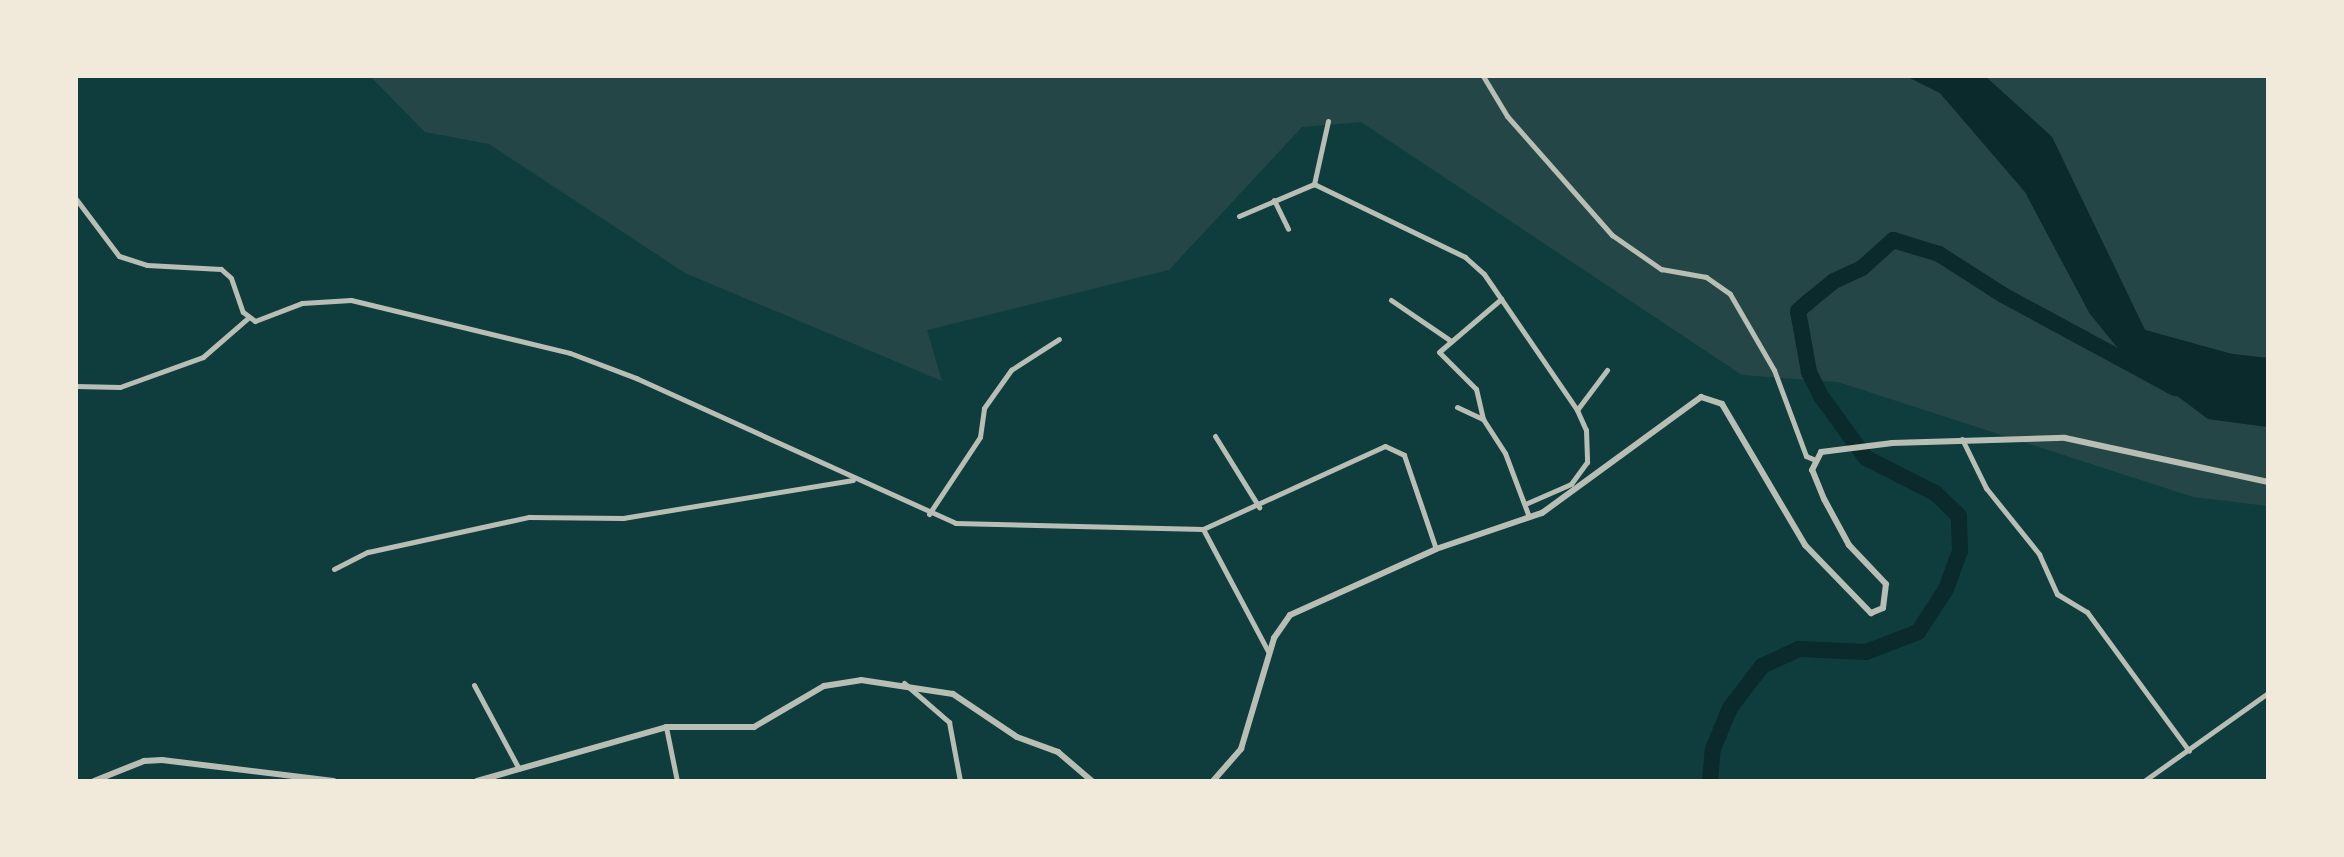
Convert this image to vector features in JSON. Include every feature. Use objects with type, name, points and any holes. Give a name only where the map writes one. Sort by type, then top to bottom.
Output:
[{"type":"street","points":[[1483,76],[1507,116],[1612,235],[1661,269],[1706,277],[1730,294],[1774,370],[1806,456],[1813,459]]},
{"type":"street","points":[[1314,184],[1328,121]]},
{"type":"street","points":[[1239,216],[1314,184],[1440,241],[1484,274],[1577,410],[1586,430],[1587,462],[1571,484],[1525,504]]},
{"type":"street","points":[[76,199],[119,256],[147,265],[221,269],[231,278],[248,318]]},
{"type":"street","points":[[1274,200],[1288,229]]},
{"type":"street","points":[[1501,299],[1439,352],[1476,389],[1483,419],[1505,453],[1529,517]]},
{"type":"street","points":[[76,386],[120,387],[203,357],[248,318],[268,320],[316,301],[351,300],[570,353],[636,378],[929,514],[968,525],[1203,529],[1259,507],[1363,453],[1396,448],[1404,455],[1436,549]]},
{"type":"street","points":[[1391,300],[1451,341]]},
{"type":"street","points":[[929,514],[980,437],[984,408],[1011,370],[1059,339]]},
{"type":"street","points":[[1577,410],[1607,370]]},
{"type":"street","points":[[1213,781],[1241,749],[1269,653],[1290,615],[1436,549],[1529,517],[1574,495],[1674,413],[1710,396],[1728,412],[1805,545],[1845,581],[1865,609],[1877,612],[1886,584],[1843,536],[1812,470],[1813,459],[1821,452],[1892,443],[1962,439],[2087,439],[2268,482]]},
{"type":"street","points":[[1457,407],[1483,419]]},
{"type":"street","points":[[1215,436],[1259,507]]},
{"type":"street","points":[[1962,439],[1986,488],[2039,554],[2057,594],[2087,612],[2189,751]]},
{"type":"street","points":[[334,569],[368,552],[529,517],[623,518],[856,479]]},
{"type":"street","points":[[1203,529],[1269,653]]},
{"type":"street","points":[[477,781],[666,727],[754,727],[835,683],[904,683],[972,704],[1017,737],[1058,752],[1092,781]]},
{"type":"street","points":[[904,683],[949,722],[960,781]]},
{"type":"street","points":[[474,685],[519,769]]},
{"type":"street","points":[[2144,781],[2268,693]]},
{"type":"street","points":[[666,727],[677,781]]},
{"type":"street","points":[[94,781],[144,761],[162,760],[287,779],[334,781]]},
{"type":"shaded area","points":[[370,76],[1906,76],[1940,93],[2025,192],[2090,314],[2208,419],[2268,427],[2268,506],[2193,497],[1838,382],[1742,375],[1361,122],[1302,127],[1169,270],[927,330],[942,381],[685,273],[489,144],[425,132]]},
{"type":"shaded area","points":[[1906,76],[1985,76],[2052,137],[2145,330],[2232,354],[2268,358],[2268,427],[2208,419],[2125,357],[2090,314],[2025,192],[1940,93]]},
{"type":"shaded area","points":[[1985,76],[2268,76],[2268,358],[2232,354],[2145,330],[2052,137]]},
{"type":"waterway","points":[[1710,781],[1713,749],[1730,708],[1762,666],[1799,649],[1866,652],[1918,632],[1946,589],[1960,551],[1959,516],[1935,493],[1866,458],[1821,396],[1809,372],[1798,311],[1808,302],[1834,281],[1862,268],[1893,240],[1939,254],[2003,295],[2175,388]]}]
